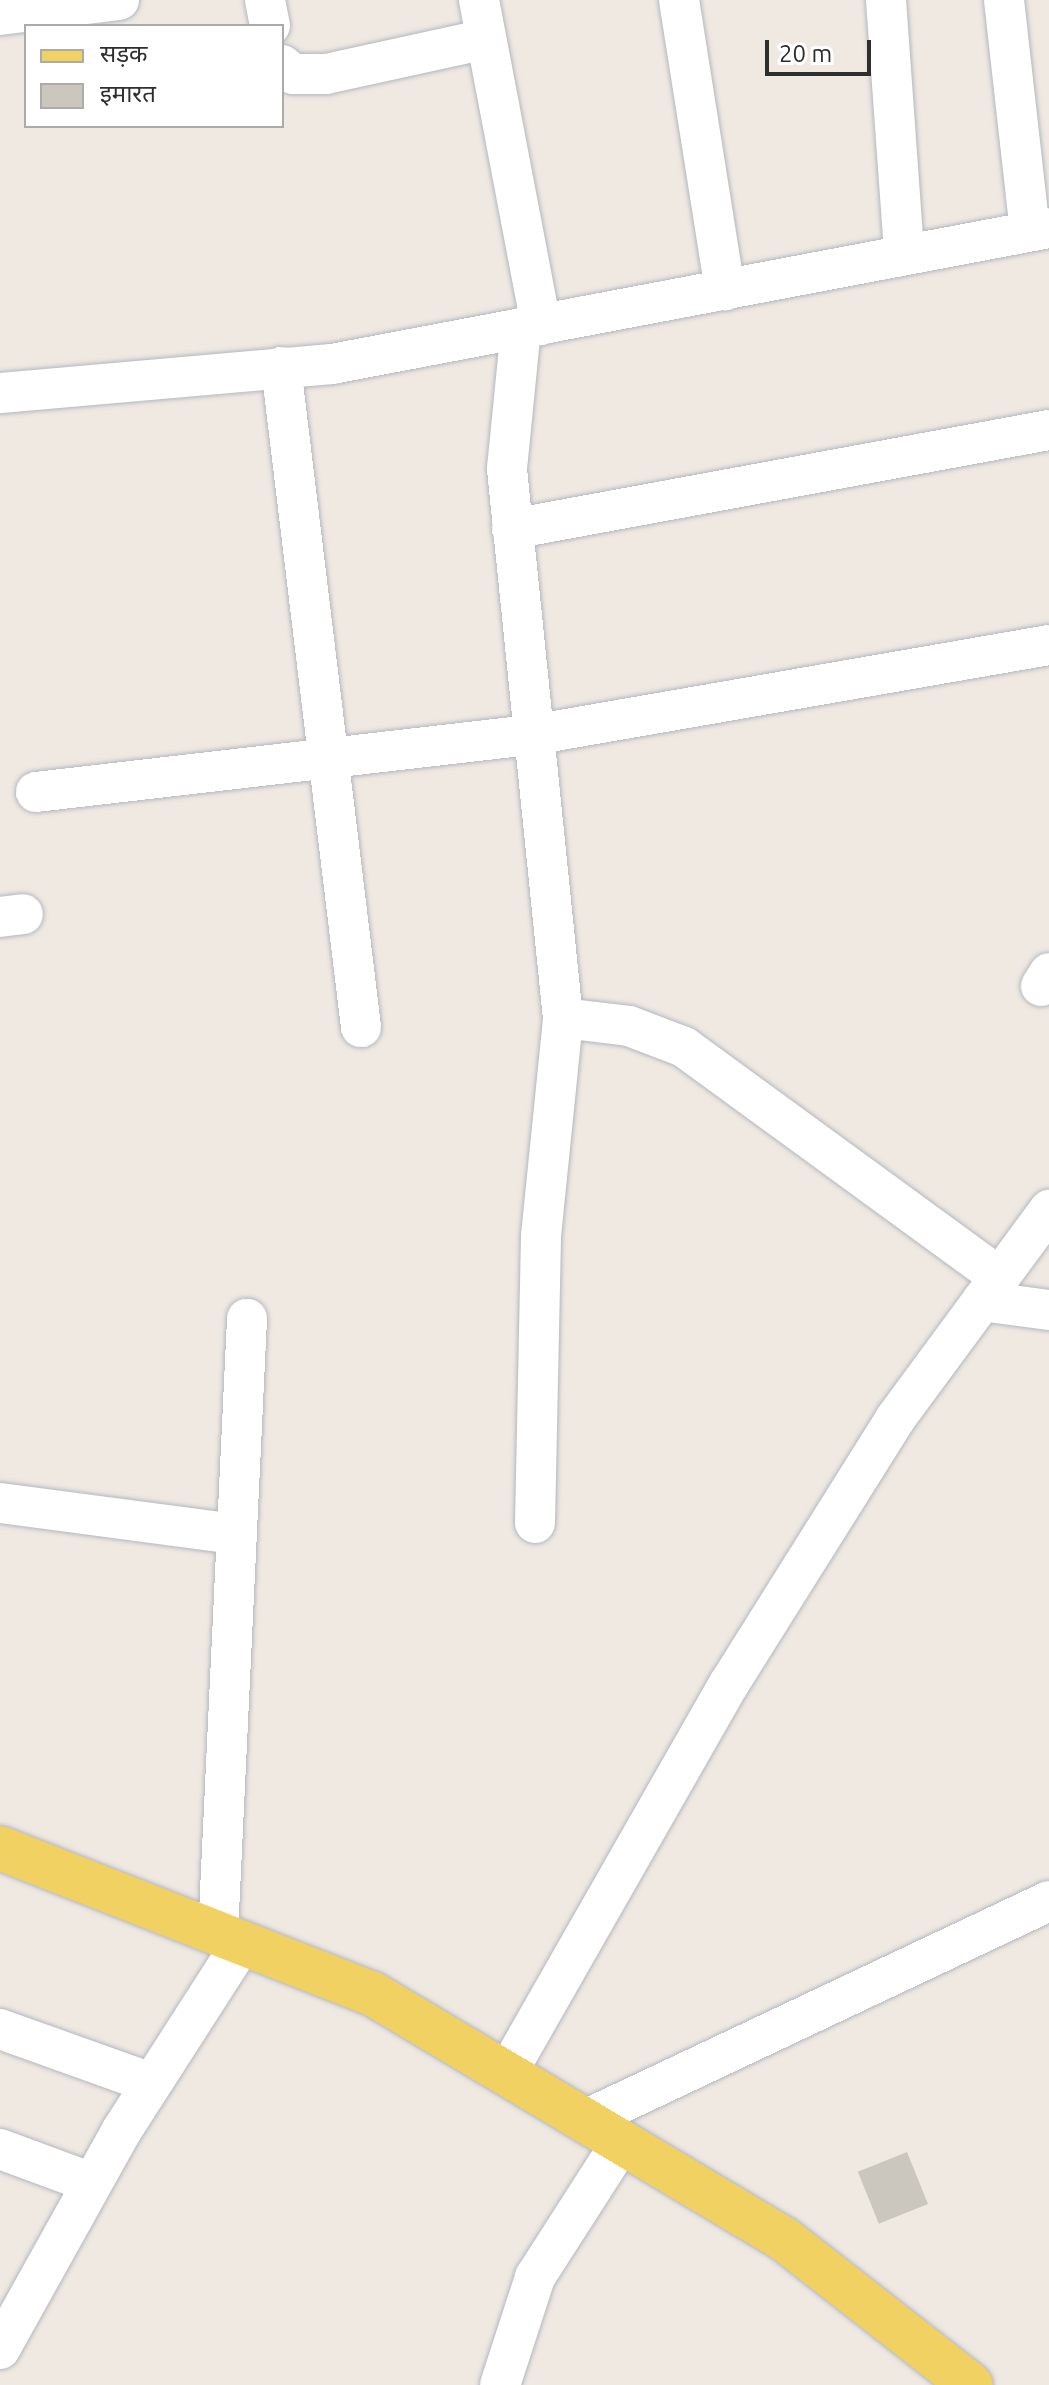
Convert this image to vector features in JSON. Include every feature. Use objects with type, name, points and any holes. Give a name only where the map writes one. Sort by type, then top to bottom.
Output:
[{"type":"main road","points":[[0,1848],[373,1994],[508,2071],[583,2121],[784,2239],[971,2385]]},
{"type":"street","points":[[0,15],[119,0]]},
{"type":"street","points":[[265,0],[270,24]]},
{"type":"street","points":[[479,0],[531,327],[507,469],[538,734],[563,1018],[541,1236],[535,1523]]},
{"type":"street","points":[[679,0],[725,290]]},
{"type":"street","points":[[886,0],[904,252]]},
{"type":"street","points":[[0,393],[281,367],[531,327],[904,252],[1040,230],[1004,0]]},
{"type":"street","points":[[284,67],[293,74],[326,74],[486,39]]},
{"type":"street","points":[[281,367],[361,1027]]},
{"type":"street","points":[[512,529],[1049,430]]},
{"type":"street","points":[[36,792],[538,734],[1049,645]]},
{"type":"street","points":[[563,1018],[629,1026],[684,1047],[990,1289],[1049,1310]]},
{"type":"street","points":[[508,2071],[729,1684],[895,1419],[1049,1210]]},
{"type":"street","points":[[0,2349],[230,1939],[237,1534],[247,1319]]},
{"type":"street","points":[[0,1503],[237,1534]]},
{"type":"street","points":[[583,2121],[1049,1901]]},
{"type":"street","points":[[0,2029],[151,2083]]},
{"type":"street","points":[[500,2385],[535,2277],[621,2143]]},
{"type":"street","points":[[0,2149],[92,2183]]},
{"type":"building","points":[[907,2152],[928,2204],[879,2224],[858,2172]]}]
